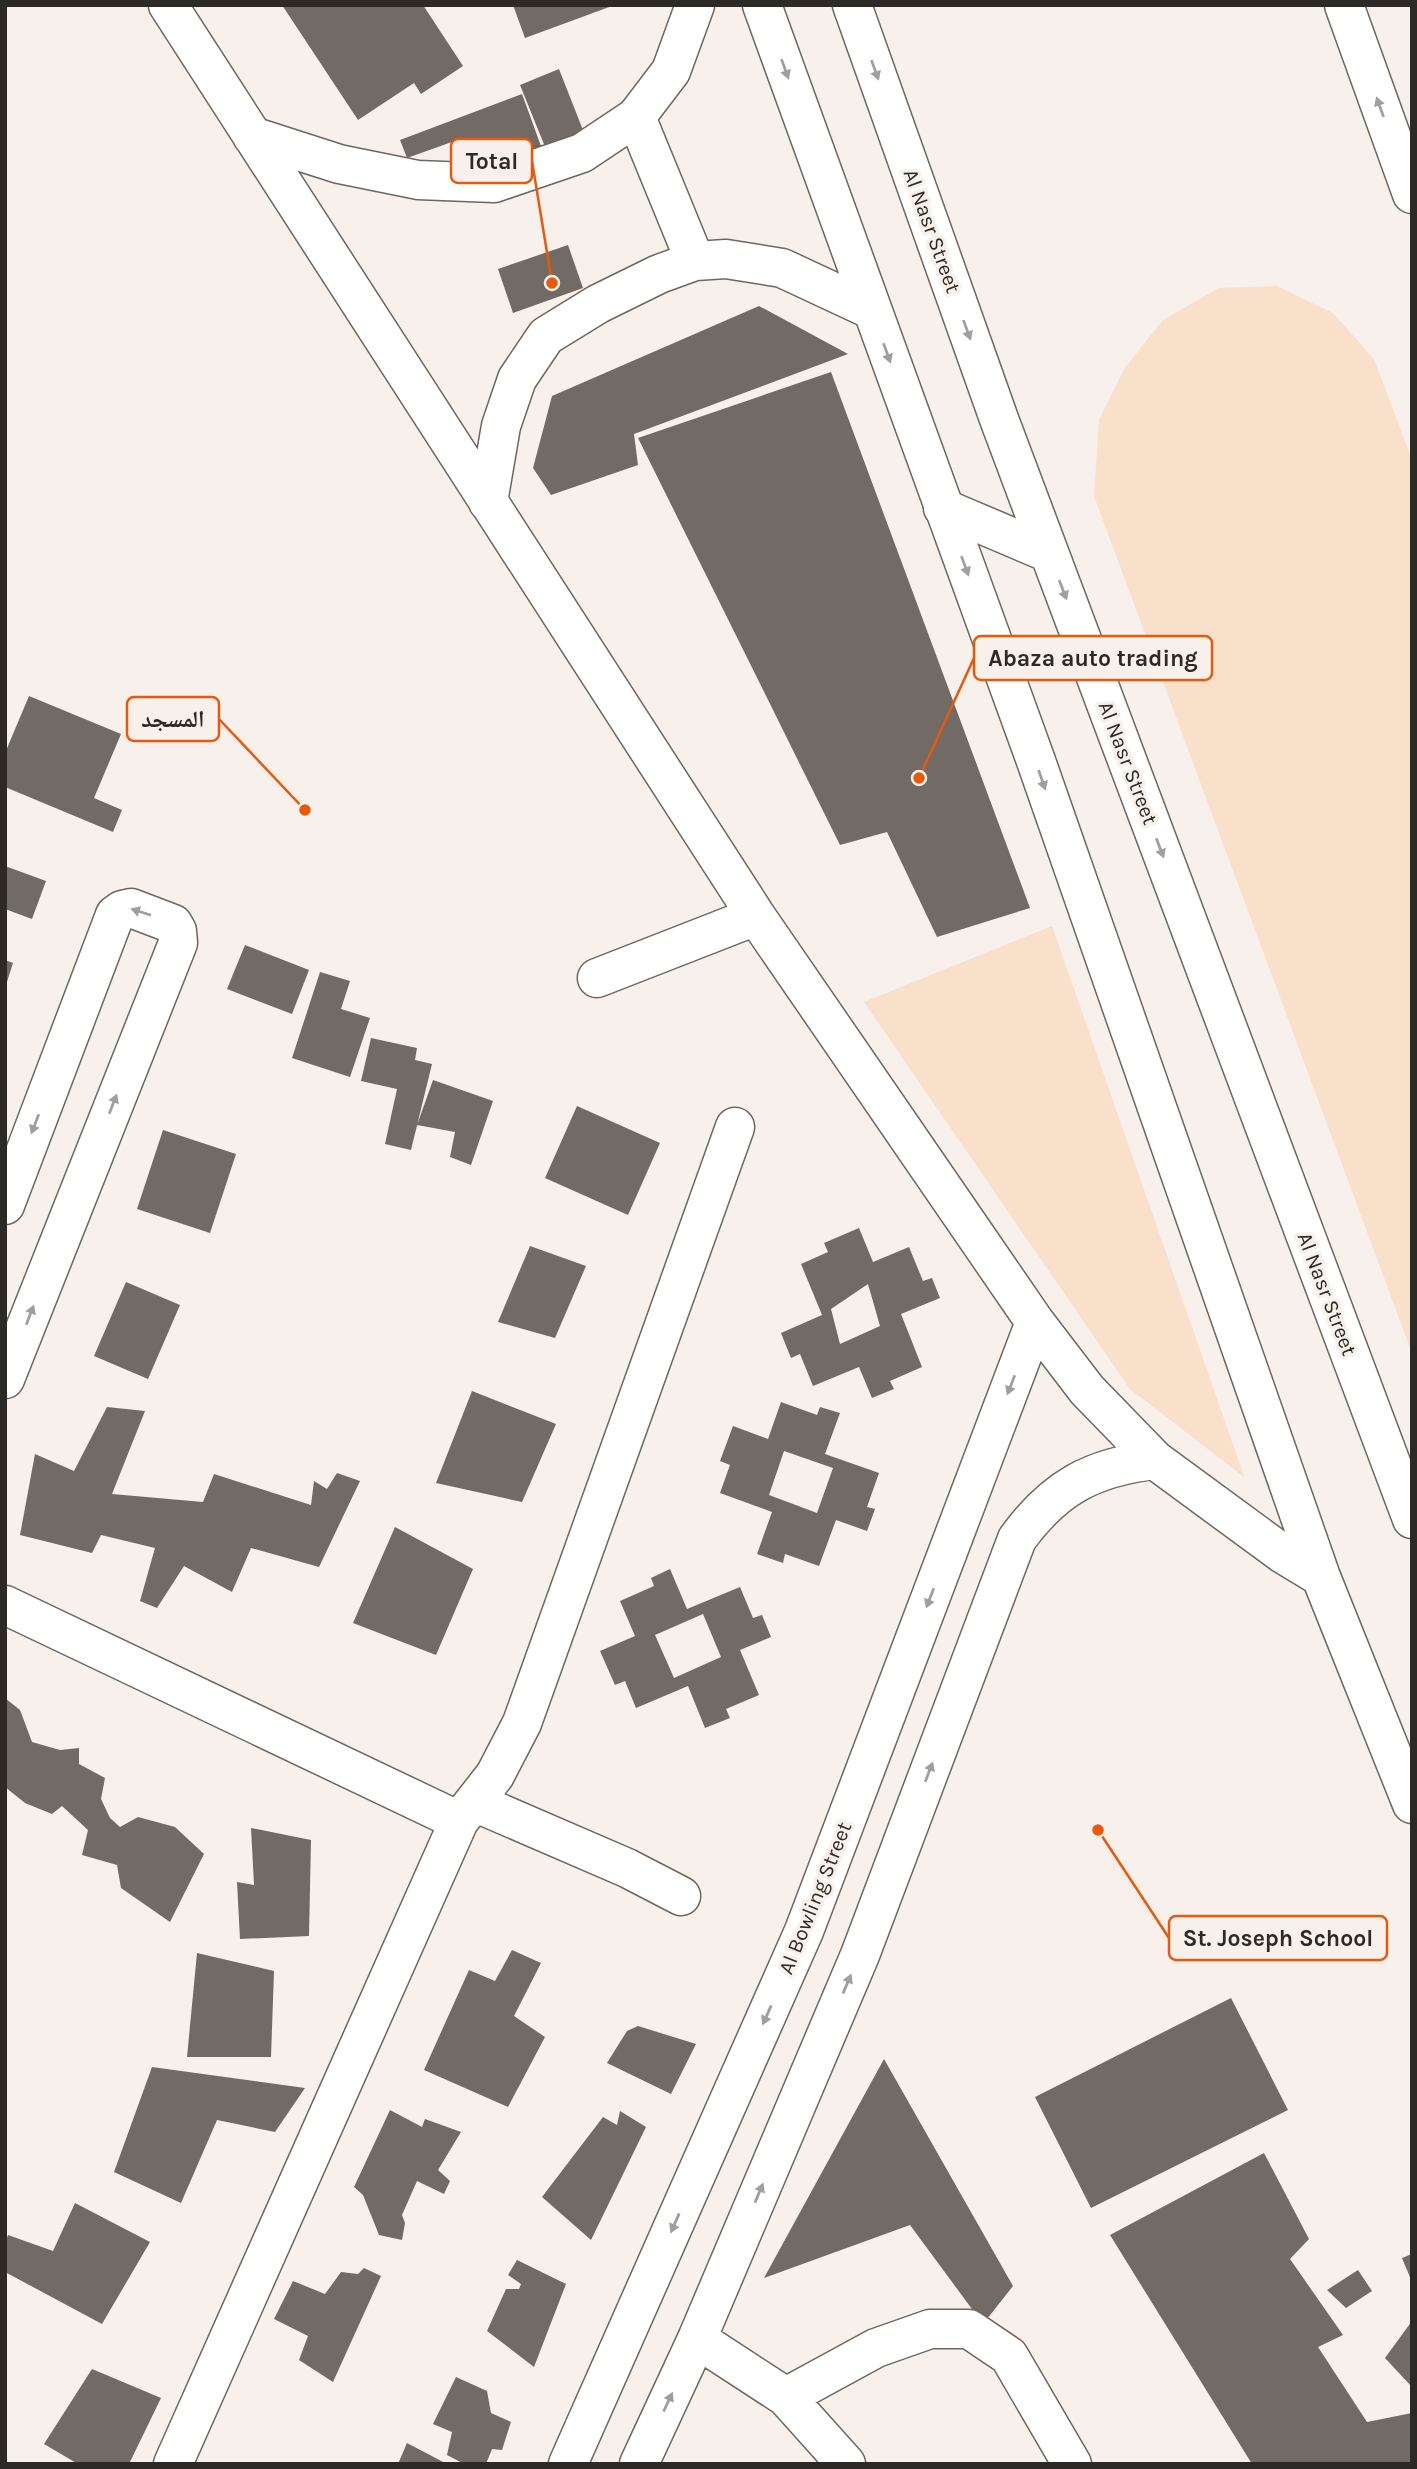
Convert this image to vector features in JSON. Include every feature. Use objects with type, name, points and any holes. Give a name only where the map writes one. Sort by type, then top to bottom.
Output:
[{"type":"street","points":[[168,5],[756,916],[1035,1322],[1087,1390],[1155,1460],[1283,1554],[1321,1577]]},
{"type":"street","points":[[252,136],[340,164],[418,180],[494,183],[582,153],[636,117],[671,71],[695,5]]},
{"type":"street","points":[[762,5],[1040,775],[1321,1577],[1412,1804]]},
{"type":"street","name":"Al Nasr Street","points":[[852,5],[999,419],[1412,1519]]},
{"type":"street","points":[[1344,5],[1410,189]]},
{"type":"street","points":[[636,117],[695,261]]},
{"type":"street","points":[[1410,189],[1412,144]]},
{"type":"street","points":[[488,502],[501,426],[517,379],[546,336],[598,304],[659,274],[695,261],[726,259],[782,268],[872,310]]},
{"type":"street","points":[[943,508],[1049,553]]},
{"type":"street","points":[[5,1205],[115,915],[131,908],[173,924],[178,943],[5,1379]]},
{"type":"street","points":[[597,978],[756,916]]},
{"type":"street","points":[[173,2464],[466,1812],[495,1775],[522,1723],[735,1127]]},
{"type":"street","name":"Al Bowling Street","points":[[568,2464],[804,1931],[1035,1322]]},
{"type":"street","points":[[639,2464],[696,2339],[860,1955],[1017,1539],[1040,1511],[1068,1486],[1095,1472],[1124,1463],[1155,1460]]},
{"type":"street","points":[[5,1605],[466,1812],[627,1868],[681,1895]]},
{"type":"street","points":[[786,2397],[876,2348],[930,2329],[969,2329],[1009,2356],[1072,2464]]},
{"type":"street","points":[[696,2339],[786,2397],[846,2464]]},
{"type":"shaded area","points":[[1277,286],[1333,313],[1374,359],[1412,460],[1412,1353],[1094,496],[1099,420],[1124,369],[1163,320],[1219,288]]},
{"type":"shaded area","points":[[1052,926],[1244,1477],[1130,1389],[864,1002]]},
{"type":"building","points":[[282,5],[423,5],[463,66],[421,94],[414,83],[358,120]]},
{"type":"building","points":[[513,5],[612,5],[612,6],[525,38]]},
{"type":"building","points":[[559,69],[590,148],[552,164],[520,85]]},
{"type":"building","points":[[522,94],[545,157],[476,174],[463,138],[407,158],[400,140]]},
{"type":"building","points":[[568,245],[583,288],[513,313],[498,269]]},
{"type":"building","points":[[759,306],[848,354],[634,434],[638,465],[551,495],[533,468],[552,396]]},
{"type":"building","points":[[831,372],[1030,908],[937,937],[887,832],[840,845],[638,438]]},
{"type":"building","points":[[29,696],[121,734],[94,798],[122,810],[113,832],[5,787],[5,753]]},
{"type":"building","points":[[5,866],[46,881],[32,919],[5,909]]},
{"type":"building","points":[[245,945],[309,970],[292,1014],[227,989]]},
{"type":"building","points":[[5,960],[13,963],[6,985],[5,985]]},
{"type":"building","points":[[320,972],[350,981],[341,1009],[370,1018],[350,1077],[292,1058]]},
{"type":"building","points":[[371,1038],[417,1048],[415,1060],[432,1064],[411,1150],[385,1144],[397,1089],[361,1081]]},
{"type":"building","points":[[433,1080],[493,1101],[471,1165],[450,1157],[455,1132],[417,1125]]},
{"type":"building","points":[[577,1106],[660,1143],[628,1215],[545,1178]]},
{"type":"building","points":[[163,1130],[236,1154],[210,1233],[137,1209]]},
{"type":"building","points":[[859,1228],[873,1262],[909,1247],[923,1281],[932,1278],[940,1298],[901,1314],[922,1367],[890,1381],[894,1389],[872,1398],[859,1367],[813,1386],[800,1354],[791,1358],[781,1333],[822,1315],[801,1264],[828,1252],[824,1243]],"holes":[[[868,1284],[880,1326],[840,1344],[831,1309]]]},
{"type":"building","points":[[530,1246],[586,1266],[555,1338],[498,1322]]},
{"type":"building","points":[[126,1282],[180,1305],[148,1379],[94,1356]]},
{"type":"building","points":[[472,1391],[556,1424],[522,1502],[436,1483]]},
{"type":"building","points":[[781,1402],[817,1415],[820,1407],[840,1413],[825,1454],[879,1473],[867,1507],[875,1509],[867,1531],[836,1520],[819,1566],[785,1554],[783,1563],[757,1554],[772,1512],[720,1493],[730,1465],[720,1461],[733,1426],[768,1439]],"holes":[[[784,1451],[833,1468],[817,1513],[769,1495]]]},
{"type":"building","points":[[107,1407],[145,1411],[112,1494],[203,1502],[214,1474],[311,1505],[314,1481],[327,1489],[337,1473],[360,1481],[319,1567],[251,1548],[232,1592],[184,1566],[157,1608],[140,1601],[155,1548],[101,1535],[92,1553],[20,1535],[35,1454],[74,1471]]},
{"type":"building","points":[[395,1527],[473,1569],[436,1655],[353,1623]]},
{"type":"building","points":[[670,1569],[687,1609],[740,1587],[753,1618],[762,1615],[771,1637],[740,1650],[759,1695],[726,1709],[730,1718],[705,1728],[688,1686],[636,1708],[625,1681],[615,1685],[600,1651],[635,1636],[620,1601],[654,1586],[651,1578]],"holes":[[[703,1614],[721,1657],[674,1678],[655,1635]]]},
{"type":"building","points":[[5,1698],[20,1710],[32,1742],[60,1750],[79,1748],[79,1764],[105,1778],[101,1799],[110,1818],[120,1827],[138,1817],[175,1827],[204,1854],[170,1922],[121,1888],[117,1865],[82,1855],[88,1830],[62,1806],[52,1814],[25,1803],[5,1787]]},
{"type":"building","points":[[251,1828],[311,1840],[309,1936],[240,1939],[237,1882],[254,1885]]},
{"type":"building","points":[[512,1950],[541,1963],[514,2016],[545,2037],[508,2107],[424,2070],[469,1970],[495,1981]]},
{"type":"building","points":[[197,1953],[274,1971],[271,2057],[187,2057]]},
{"type":"building","points":[[1231,1998],[1288,2110],[1091,2208],[1035,2097]]},
{"type":"building","points":[[638,2026],[696,2044],[671,2094],[607,2063],[627,2031]]},
{"type":"building","points":[[884,2059],[1013,2286],[983,2324],[910,2225],[764,2278]]},
{"type":"building","points":[[152,2067],[305,2088],[275,2132],[217,2120],[181,2203],[114,2172]]},
{"type":"building","points":[[390,2110],[422,2127],[425,2119],[461,2132],[438,2170],[450,2181],[444,2194],[417,2181],[402,2215],[405,2223],[402,2240],[379,2235],[363,2195],[354,2187]]},
{"type":"building","points":[[620,2111],[646,2127],[591,2240],[542,2197],[603,2117],[617,2125]]},
{"type":"building","points":[[1264,2153],[1309,2239],[1290,2259],[1343,2335],[1318,2347],[1367,2422],[1412,2413],[1412,2464],[1252,2464],[1110,2235]]},
{"type":"building","points":[[75,2203],[150,2242],[102,2324],[5,2272],[5,2244],[8,2235],[53,2251]]},
{"type":"building","points":[[1412,2254],[1412,2282],[1402,2258]]},
{"type":"building","points":[[517,2260],[566,2284],[534,2367],[487,2331],[506,2289],[519,2289],[521,2284],[508,2275]]},
{"type":"building","points":[[364,2268],[381,2276],[333,2382],[299,2360],[308,2336],[274,2319],[293,2281],[325,2294],[341,2272],[358,2274]]},
{"type":"building","points":[[1358,2270],[1372,2291],[1346,2308],[1327,2290]]},
{"type":"building","points":[[1412,2321],[1412,2387],[1385,2358]]},
{"type":"building","points":[[92,2369],[161,2398],[129,2464],[78,2464],[44,2444]]},
{"type":"building","points":[[456,2377],[487,2391],[491,2413],[511,2422],[502,2450],[492,2449],[486,2464],[464,2464],[447,2455],[452,2432],[433,2424]]},
{"type":"building","points":[[407,2443],[447,2464],[398,2464]]},
{"type":"place","name":"Total","points":[[552,283]]},
{"type":"place","name":"Abaza auto trading","points":[[919,778]]},
{"type":"place","name":"المسجد","points":[[305,810]]},
{"type":"place","name":"St. Joseph School","points":[[1098,1830]]}]
